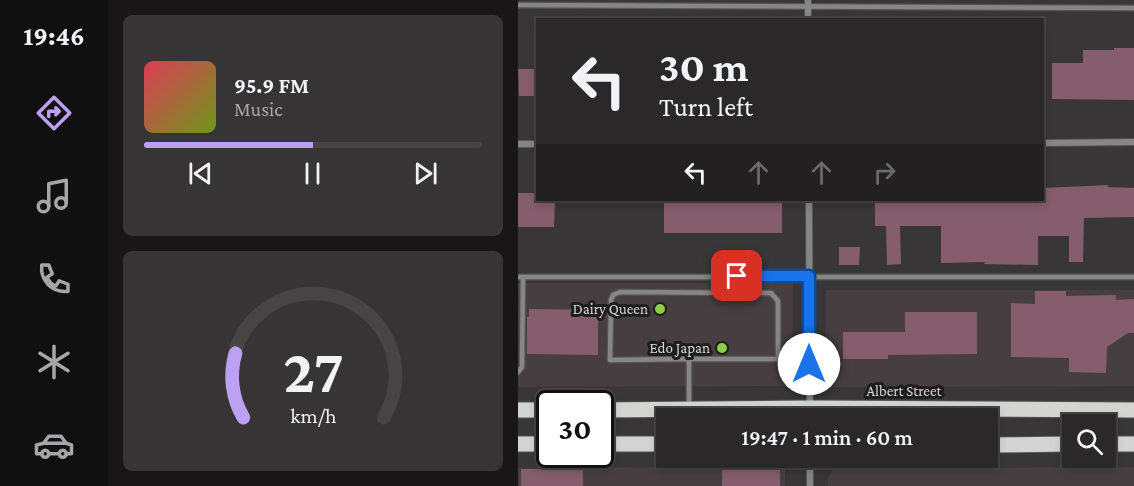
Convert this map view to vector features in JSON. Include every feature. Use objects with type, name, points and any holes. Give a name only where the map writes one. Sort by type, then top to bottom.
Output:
[{"type":"main road","points":[[518,410],[536,410]]},
{"type":"main road","name":"Albert Street","points":[[614,410],[656,410]]},
{"type":"main road","name":"Albert Street","points":[[998,411],[1134,410]]},
{"type":"main road","points":[[518,444],[536,444]]},
{"type":"main road","points":[[614,444],[656,444]]},
{"type":"main road","points":[[998,445],[1062,444]]},
{"type":"main road","points":[[1116,444],[1134,444]]},
{"type":"street","points":[[1044,143],[1134,142]]},
{"type":"street","points":[[518,144],[536,144]]},
{"type":"street","points":[[809,201],[810,408]]},
{"type":"street","points":[[810,468],[810,486]]},
{"type":"lane","points":[[518,5],[808,3],[1134,8]]},
{"type":"lane","points":[[518,372],[522,367],[520,277],[1134,277]]},
{"type":"lane","points":[[620,292],[771,292],[778,301],[778,359],[689,359],[610,360],[613,295],[620,292]]},
{"type":"lane","points":[[689,359],[689,408]]},
{"type":"shaded area","points":[[518,283],[793,283],[792,386],[518,387]]},
{"type":"shaded area","points":[[826,290],[1134,290],[1134,386],[833,387],[825,375]]},
{"type":"shaded area","points":[[1134,467],[1134,486],[828,486],[827,481],[833,469]]},
{"type":"shaded area","points":[[518,468],[785,468],[785,486],[518,486]]},
{"type":"building","points":[[1114,48],[1135,48],[1135,100],[1052,99],[1052,63],[1083,63],[1083,50],[1114,50]]},
{"type":"building","points":[[518,69],[536,69],[536,96],[519,96]]},
{"type":"building","points":[[1108,185],[1108,187],[1135,188],[1135,217],[1084,218],[1083,262],[1069,262],[1069,236],[1038,236],[1038,265],[984,264],[985,262],[941,263],[941,226],[900,226],[901,264],[887,265],[886,226],[875,226],[875,201],[1044,201],[1044,188]]},
{"type":"building","points":[[518,193],[536,193],[536,201],[555,201],[554,227],[518,227]]},
{"type":"building","points":[[664,201],[782,201],[782,233],[664,233]]},
{"type":"building","points":[[839,247],[860,247],[859,265],[839,265]]},
{"type":"building","points":[[1035,291],[1066,291],[1066,296],[1116,295],[1116,300],[1135,299],[1135,333],[1128,333],[1107,347],[1106,373],[1069,372],[1069,358],[1011,357],[1011,303],[1035,304]]},
{"type":"building","points":[[529,309],[598,310],[598,355],[527,354]]},
{"type":"building","points":[[905,312],[977,312],[977,354],[888,355],[888,359],[843,359],[843,332],[905,332]]},
{"type":"building","points":[[780,468],[780,486],[722,486],[722,469]]},
{"type":"building","points":[[521,469],[583,469],[583,486],[521,486]]},
{"type":"place","name":"Dairy Queen","points":[[660,309]]},
{"type":"place","name":"Edo Japan","points":[[722,348]]},
{"type":"route","points":[[737,276],[809,276],[809,364]]}]
